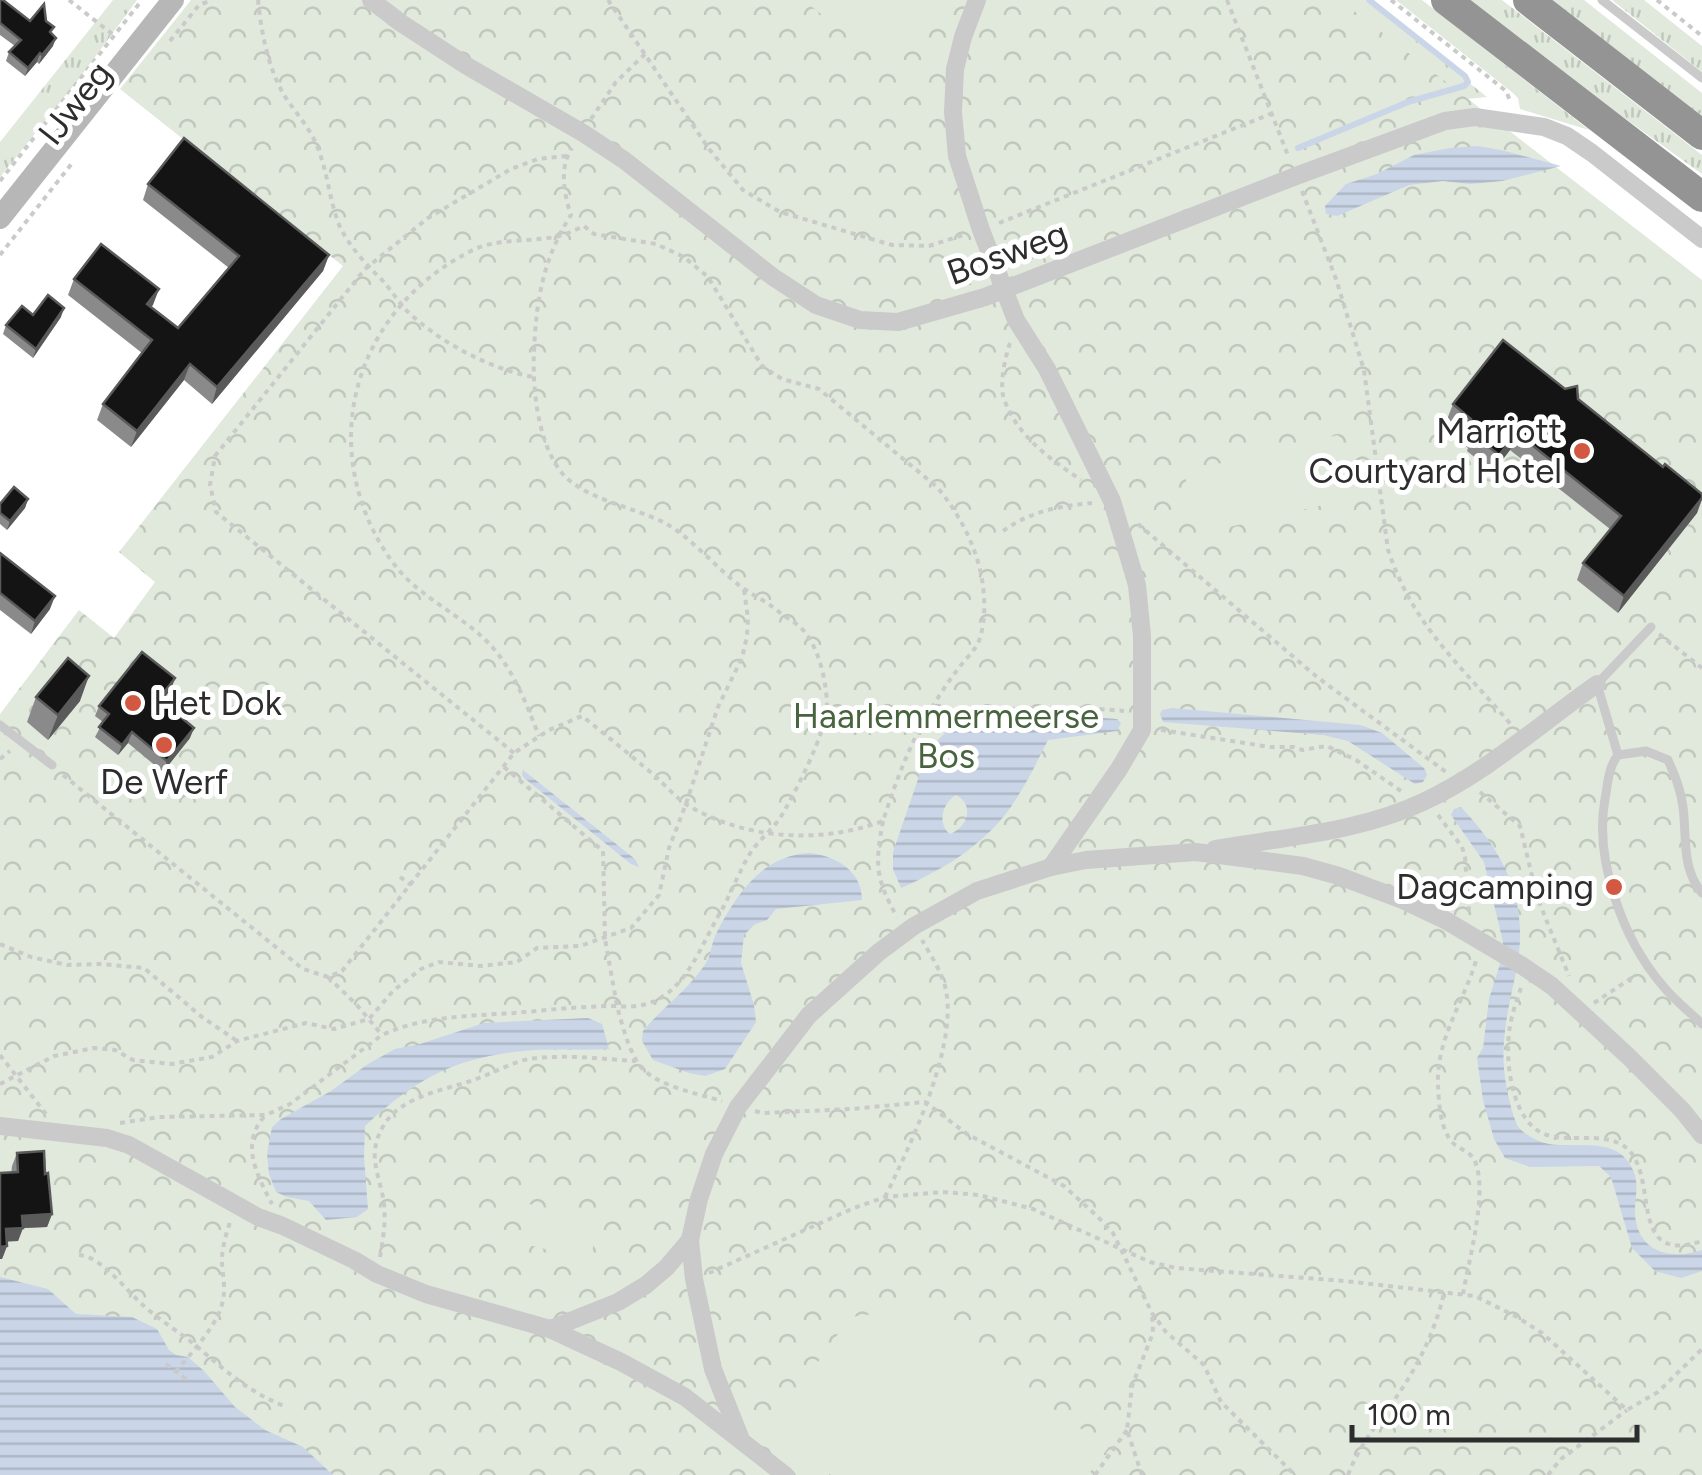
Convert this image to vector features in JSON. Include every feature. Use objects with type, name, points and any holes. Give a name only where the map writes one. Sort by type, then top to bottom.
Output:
[{"type":"highway","points":[[1446,0],[1702,197]]},
{"type":"highway","points":[[1528,0],[1702,135]]},
{"type":"street","name":"IJweg","points":[[0,218],[124,43],[173,0]]},
{"type":"street","name":"Bosweg","points":[[372,0],[466,66],[624,160],[773,277],[816,305],[860,320],[898,322],[1004,290],[1445,120],[1510,121],[1544,127],[1566,136],[1702,239]]},
{"type":"street","points":[[977,0],[955,69],[952,112],[956,156],[1016,320],[1048,369],[1112,501],[1137,586],[1142,636],[1143,721],[1119,769],[1051,867]]},
{"type":"street","points":[[740,1438],[713,1369],[694,1279],[690,1240],[699,1199],[714,1154],[738,1106],[810,1015],[878,952],[977,891],[1051,867],[1086,860],[1196,852],[1334,829],[1422,803],[1463,781],[1597,684]]},
{"type":"street","points":[[1196,852],[1303,866],[1339,876],[1417,907],[1483,943],[1525,968],[1580,1010],[1702,1134]]},
{"type":"street","points":[[0,1126],[108,1138],[129,1145],[236,1206],[377,1274],[426,1294],[550,1329],[685,1397],[785,1475]]},
{"type":"street","points":[[550,1329],[618,1302],[646,1285],[690,1240]]},
{"type":"lane","points":[[1602,0],[1702,78]]},
{"type":"lane","points":[[1618,755],[1597,684],[1652,628]]},
{"type":"lane","points":[[0,725],[52,765]]},
{"type":"lane","points":[[1702,893],[1692,881],[1678,782],[1668,760],[1646,752],[1618,755],[1611,765],[1602,816],[1609,879],[1628,933],[1649,967],[1702,1024]]},
{"type":"path","points":[[69,0],[124,43]]},
{"type":"path","points":[[0,181],[124,43],[142,0]]},
{"type":"path","name":"IJweg","points":[[162,49],[199,6],[212,0]]},
{"type":"path","points":[[258,0],[281,90],[314,138],[340,226],[368,267],[429,328],[478,360],[533,376]]},
{"type":"path","points":[[608,0],[709,149],[743,190],[780,212],[892,246],[929,246],[981,230],[1272,113]]},
{"type":"path","points":[[1227,0],[1336,279],[1364,370],[1388,550],[1396,572],[1433,637],[1523,738]]},
{"type":"path","points":[[1391,0],[1506,91],[1512,106],[1510,121]]},
{"type":"path","points":[[1657,0],[1702,36]]},
{"type":"path","points":[[82,1136],[114,1124],[159,1117],[266,1114],[290,1104],[382,1035],[399,1027],[466,1014],[630,1008],[650,1003],[680,984],[751,852],[780,818],[824,730],[827,707],[822,668],[808,635],[769,602],[743,589],[667,524],[572,483],[552,460],[540,421],[533,376],[540,287],[557,237],[570,215],[565,191],[566,156],[616,82],[645,54]]},
{"type":"path","name":"IJweg","points":[[0,256],[81,152]]},
{"type":"path","points":[[514,754],[216,512],[210,485],[215,456],[368,267],[428,218],[511,169],[538,158],[566,156]]},
{"type":"path","points":[[540,736],[515,679],[492,647],[406,578],[376,537],[353,473],[351,414],[365,366],[389,317],[428,277],[476,249],[521,238],[557,237],[584,226],[594,234],[656,244],[684,257],[708,277],[762,366],[782,379],[819,389],[938,487],[950,502],[981,569],[985,600],[978,643],[930,711],[907,754],[876,855],[878,876],[894,912],[942,975],[948,1020],[943,1054],[884,1197]]},
{"type":"path","points":[[1016,320],[1006,356],[1003,397],[1026,439],[1112,501],[1317,677],[1520,826],[1537,897],[1580,1010],[1649,967]]},
{"type":"path","points":[[1003,531],[1020,519],[1058,506],[1112,501]]},
{"type":"path","points":[[0,1084],[54,1056],[94,1048],[116,1050],[133,1060],[171,1064],[212,1057],[237,1041],[306,1023],[334,1029],[368,1019],[420,969],[439,962],[480,966],[517,962],[537,948],[580,946],[631,928],[659,895],[669,848],[718,707],[742,658],[748,618],[743,589]]},
{"type":"path","points":[[1652,628],[1702,668]]},
{"type":"path","points":[[930,711],[1100,708],[1188,735],[1302,750],[1327,746],[1434,810],[1462,847],[1483,943],[1443,1044],[1438,1072],[1440,1108],[1450,1140],[1469,1152],[1476,1164],[1478,1217],[1463,1294]]},
{"type":"path","points":[[328,976],[342,971],[514,754],[540,736],[582,716],[686,804],[721,822],[804,837],[857,831],[883,822]]},
{"type":"path","points":[[504,767],[603,851],[604,938],[617,1006],[636,1061],[644,1071],[656,1079],[763,1112],[925,1102],[967,1134],[1064,1186],[1113,1232],[1152,1313],[1166,1332],[1204,1365],[1221,1402],[1294,1475]]},
{"type":"path","points":[[67,778],[303,969],[328,976],[382,1035]]},
{"type":"path","points":[[400,876],[410,885]]},
{"type":"path","points":[[0,944],[31,957],[68,964],[144,968],[237,1041]]},
{"type":"path","points":[[287,956],[293,948]]},
{"type":"path","points":[[1525,968],[1510,1025],[1508,1056],[1519,1110],[1534,1130],[1550,1136],[1620,1142],[1634,1156],[1648,1218],[1656,1234],[1664,1243],[1685,1247],[1702,1241]]},
{"type":"path","points":[[0,1055],[60,1134]]},
{"type":"path","points":[[377,1274],[384,1235],[384,1204],[375,1147],[383,1126],[400,1108],[418,1096],[527,1060],[636,1061]]},
{"type":"path","points":[[266,1114],[255,1126],[250,1144],[262,1185],[283,1226]]},
{"type":"path","points":[[694,1279],[884,1197],[943,1192],[979,1195],[1033,1209],[1150,1262],[1176,1268],[1344,1280],[1474,1296],[1542,1334],[1627,1410]]},
{"type":"path","points":[[176,1372],[211,1326],[222,1304],[225,1238],[236,1206]]},
{"type":"path","points":[[79,1255],[88,1256],[104,1268],[232,1378],[259,1396],[284,1406]]},
{"type":"path","points":[[1348,1475],[1356,1454],[1415,1368],[1444,1293]]},
{"type":"path","points":[[1142,1475],[1127,1430],[1132,1386],[1153,1333],[1152,1313]]},
{"type":"path","points":[[1548,1475],[1561,1459],[1658,1392],[1702,1349]]},
{"type":"path","points":[[166,1364],[187,1380]]},
{"type":"path","points":[[1095,1475],[1127,1430]]},
{"type":"green space","points":[[113,0],[137,0],[0,177],[0,142]]},
{"type":"green space","name":"Haarlemmermeerse Bos","points":[[191,0],[1340,0],[1702,280],[1702,1475],[0,1475],[0,714],[79,610],[114,638],[155,582],[119,552],[343,266],[120,89]]},
{"type":"green space","points":[[803,0],[934,1],[889,58],[878,58]]},
{"type":"green space","points":[[1330,0],[1365,0],[1487,97],[1457,100]]},
{"type":"green space","points":[[1396,0],[1422,0],[1589,130],[1520,109],[1513,93]]},
{"type":"green space","points":[[1461,0],[1502,0],[1702,155],[1702,174]]},
{"type":"green space","points":[[1551,0],[1584,0],[1702,93],[1702,116]]},
{"type":"green space","points":[[1612,0],[1644,0],[1702,46],[1702,72]]},
{"type":"green space","points":[[1338,435],[1353,498],[1199,534],[1184,472]]},
{"type":"green space","points":[[529,1204],[599,1221],[590,1260],[520,1243]]},
{"type":"green space","points":[[913,1309],[1108,1448],[1088,1475],[831,1475],[769,1431],[850,1317]]},
{"type":"water","points":[[1478,146],[1561,166],[1502,181],[1409,185],[1337,216],[1326,214],[1325,206],[1346,184],[1414,155]]},
{"type":"water","points":[[1162,710],[1360,725],[1382,733],[1424,768],[1427,775],[1423,782],[1415,784],[1348,741],[1323,735],[1163,722]]},
{"type":"water","points":[[1074,716],[1117,719],[1121,723],[1117,731],[1048,740],[1017,798],[993,828],[957,858],[901,888],[893,869],[893,852],[926,756],[946,732],[987,719]],"holes":[[[956,795],[962,799],[967,816],[950,834],[943,825],[945,808]]]},
{"type":"water","points":[[523,770],[635,859],[639,867],[524,778]]},
{"type":"water","points":[[1461,807],[1491,844],[1517,903],[1520,947],[1503,1055],[1517,1124],[1544,1143],[1600,1146],[1624,1157],[1635,1177],[1636,1222],[1645,1242],[1671,1254],[1702,1250],[1702,1271],[1681,1278],[1655,1271],[1632,1248],[1611,1177],[1599,1166],[1530,1167],[1505,1158],[1494,1139],[1477,1058],[1483,1048],[1489,999],[1503,942],[1484,862],[1451,815]]},
{"type":"water","points":[[810,853],[846,867],[858,881],[862,900],[776,909],[744,935],[741,963],[756,1022],[725,1069],[705,1076],[653,1060],[642,1041],[643,1031],[706,963],[732,905],[764,869],[793,855]]},
{"type":"water","points":[[588,1018],[602,1024],[609,1049],[534,1050],[456,1065],[419,1083],[365,1126],[368,1209],[357,1217],[326,1220],[309,1201],[276,1192],[267,1154],[272,1127],[368,1064],[395,1049],[484,1023]]},
{"type":"water","points":[[0,1277],[48,1289],[76,1314],[132,1317],[157,1329],[169,1350],[188,1357],[235,1407],[265,1430],[303,1447],[333,1475],[0,1475]]},
{"type":"building","points":[[0,0],[30,21],[44,4],[46,21],[54,27],[50,32],[56,38],[28,68],[9,52],[21,40],[0,23]]},
{"type":"building","points":[[184,138],[329,255],[217,387],[190,364],[137,431],[103,404],[152,340],[74,279],[101,244],[159,289],[147,304],[178,328],[239,256],[148,184]]},
{"type":"building","points":[[48,295],[64,308],[36,349],[6,325],[22,306],[33,315]]},
{"type":"building","points":[[1503,340],[1565,389],[1577,386],[1578,399],[1702,494],[1624,596],[1583,563],[1621,516],[1517,433],[1499,455],[1473,434],[1475,431],[1466,424],[1471,419],[1453,404]]},
{"type":"building","points":[[14,487],[28,499],[10,521],[0,513],[0,504]]},
{"type":"building","points":[[0,553],[55,596],[35,621],[0,593]]},
{"type":"building","points":[[142,652],[175,678],[159,699],[194,728],[167,761],[132,732],[122,745],[99,727],[109,714],[99,706]]},
{"type":"building","points":[[68,658],[89,676],[58,715],[36,697]]},
{"type":"building","points":[[44,1151],[52,1214],[22,1216],[23,1228],[6,1229],[7,1246],[0,1247],[0,1173],[18,1172],[17,1153]]},
{"type":"waterway","points":[[1298,148],[1408,102],[1468,82],[1369,0]]},
{"type":"place","name":"Marriott Courtyard Hotel","points":[[1582,451]]},
{"type":"place","name":"Het Dok","points":[[133,703]]},
{"type":"place","name":"De Werf","points":[[164,745]]},
{"type":"place","name":"Dagcamping","points":[[1614,887]]}]
